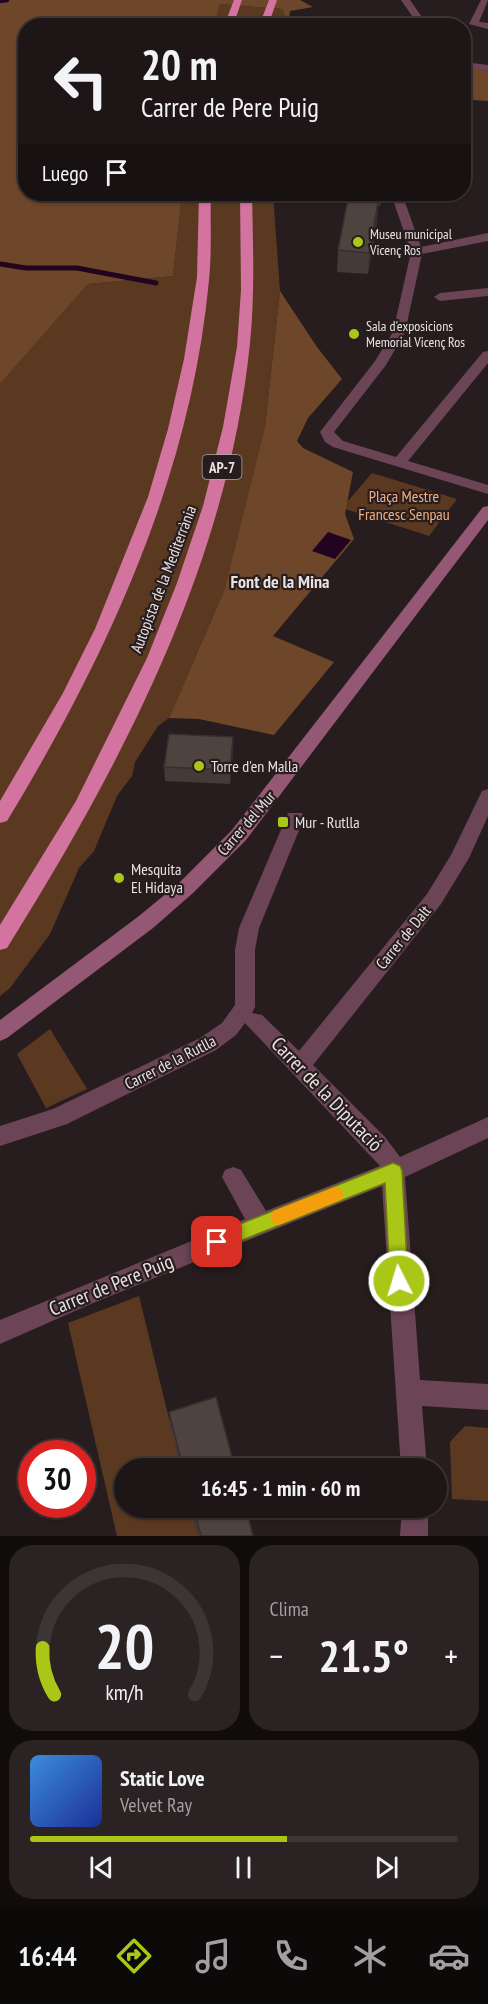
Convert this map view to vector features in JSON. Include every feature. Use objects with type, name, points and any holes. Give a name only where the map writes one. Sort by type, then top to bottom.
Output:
[{"type":"highway","points":[[231,18],[238,1]]},
{"type":"highway","points":[[266,18],[272,3]]},
{"type":"highway","points":[[0,816],[60,711],[121,591],[152,512],[170,452],[191,362],[202,287],[205,201]]},
{"type":"highway","name":"Autopista de la Mediterrània","points":[[0,942],[78,815],[125,724],[167,632],[196,557],[225,453],[243,345],[246,201]]},
{"type":"main road","name":"Carrer del Mur","points":[[0,1032],[146,922],[220,855],[258,812],[488,510]]},
{"type":"street","points":[[405,0],[418,18]]},
{"type":"street","points":[[485,0],[474,24],[488,26]]},
{"type":"street","points":[[471,66],[488,68]]},
{"type":"street","points":[[399,201],[417,252],[404,301],[399,332],[381,362],[327,432],[330,439],[338,444],[488,490]]},
{"type":"street","points":[[417,252],[488,237]]},
{"type":"street","points":[[440,297],[488,292]]},
{"type":"street","points":[[399,462],[488,355]]},
{"type":"street","name":"Carrer de Dalt","points":[[299,1066],[434,899],[459,858],[488,796]]},
{"type":"street","name":"Carrer de la Rutlla","points":[[0,1136],[59,1117],[208,1044],[229,1029],[245,1007],[245,950],[249,928],[295,818]]},
{"type":"street","name":"Carrer de la Diputació","points":[[255,1021],[377,1143],[389,1158],[393,1171]]},
{"type":"street","name":"Carrer de Pere Puig","points":[[0,1332],[84,1295],[393,1171],[488,1127]]},
{"type":"street","points":[[393,1171],[394,1214],[413,1458]]},
{"type":"street","points":[[233,1177],[261,1224]]},
{"type":"street","points":[[409,1392],[488,1397]]},
{"type":"street","points":[[414,1536],[415,1518]]},
{"type":"green space","points":[[220,4],[282,9],[286,18],[217,18]]},
{"type":"green space","points":[[181,201],[274,201],[280,291],[265,426],[224,591],[169,718],[158,726],[135,762],[132,776],[117,796],[94,851],[79,868],[50,934],[10,988],[0,996],[0,384],[88,284],[173,276]]},
{"type":"green space","name":"Plaça Mestre Francesc Senpau","points":[[372,473],[457,499],[429,536],[342,508]]},
{"type":"green space","points":[[50,1029],[87,1089],[46,1108],[17,1054]]},
{"type":"green space","points":[[139,1296],[179,1458],[114,1458],[114,1518],[194,1518],[198,1536],[117,1536],[68,1323]]},
{"type":"green space","points":[[465,1426],[488,1428],[488,1501],[452,1499],[450,1442]]},
{"type":"shaded area","points":[[0,0],[300,0],[313,7],[290,11],[289,18],[286,18],[282,9],[220,4],[217,18],[18,18],[18,201],[181,201],[173,276],[88,284],[0,384]]},
{"type":"shaded area","points":[[471,68],[488,71],[488,101],[472,100]]},
{"type":"shaded area","points":[[280,291],[317,347],[342,379],[308,418],[297,441],[303,448],[353,472],[345,514],[354,539],[273,636],[334,662],[274,735],[199,719],[169,718],[224,591],[265,426]]},
{"type":"shaded area","points":[[328,532],[351,540],[335,559],[312,551]]},
{"type":"building","points":[[348,201],[378,201],[369,253],[338,250]]},
{"type":"building","points":[[169,734],[233,737],[230,770],[164,767]]},
{"type":"building","points":[[216,1397],[232,1458],[180,1458],[169,1412]]},
{"type":"building","points":[[196,1518],[248,1518],[253,1536],[201,1536]]},
{"type":"waterway","points":[[0,1],[7,0]]},
{"type":"waterway","points":[[0,264],[26,268],[77,268],[156,283]]},
{"type":"slow traffic","points":[[279,1217],[335,1195]]},
{"type":"place","name":"Museu municipal Vicenç Ros","points":[[358,242]]},
{"type":"place","name":"Sala d'exposicions Memorial Vicenç Ros","points":[[354,334]]},
{"type":"place","name":"Torre d'en Malla","points":[[199,766]]},
{"type":"place","name":"Mur - Rutlla","points":[[283,822]]},
{"type":"place","name":"Mesquita El Hidaya","points":[[119,878]]},
{"type":"district","name":"Font de la Mina","points":[[280,581]]},
{"type":"route","points":[[217,1242],[393,1171],[399,1281]]}]
